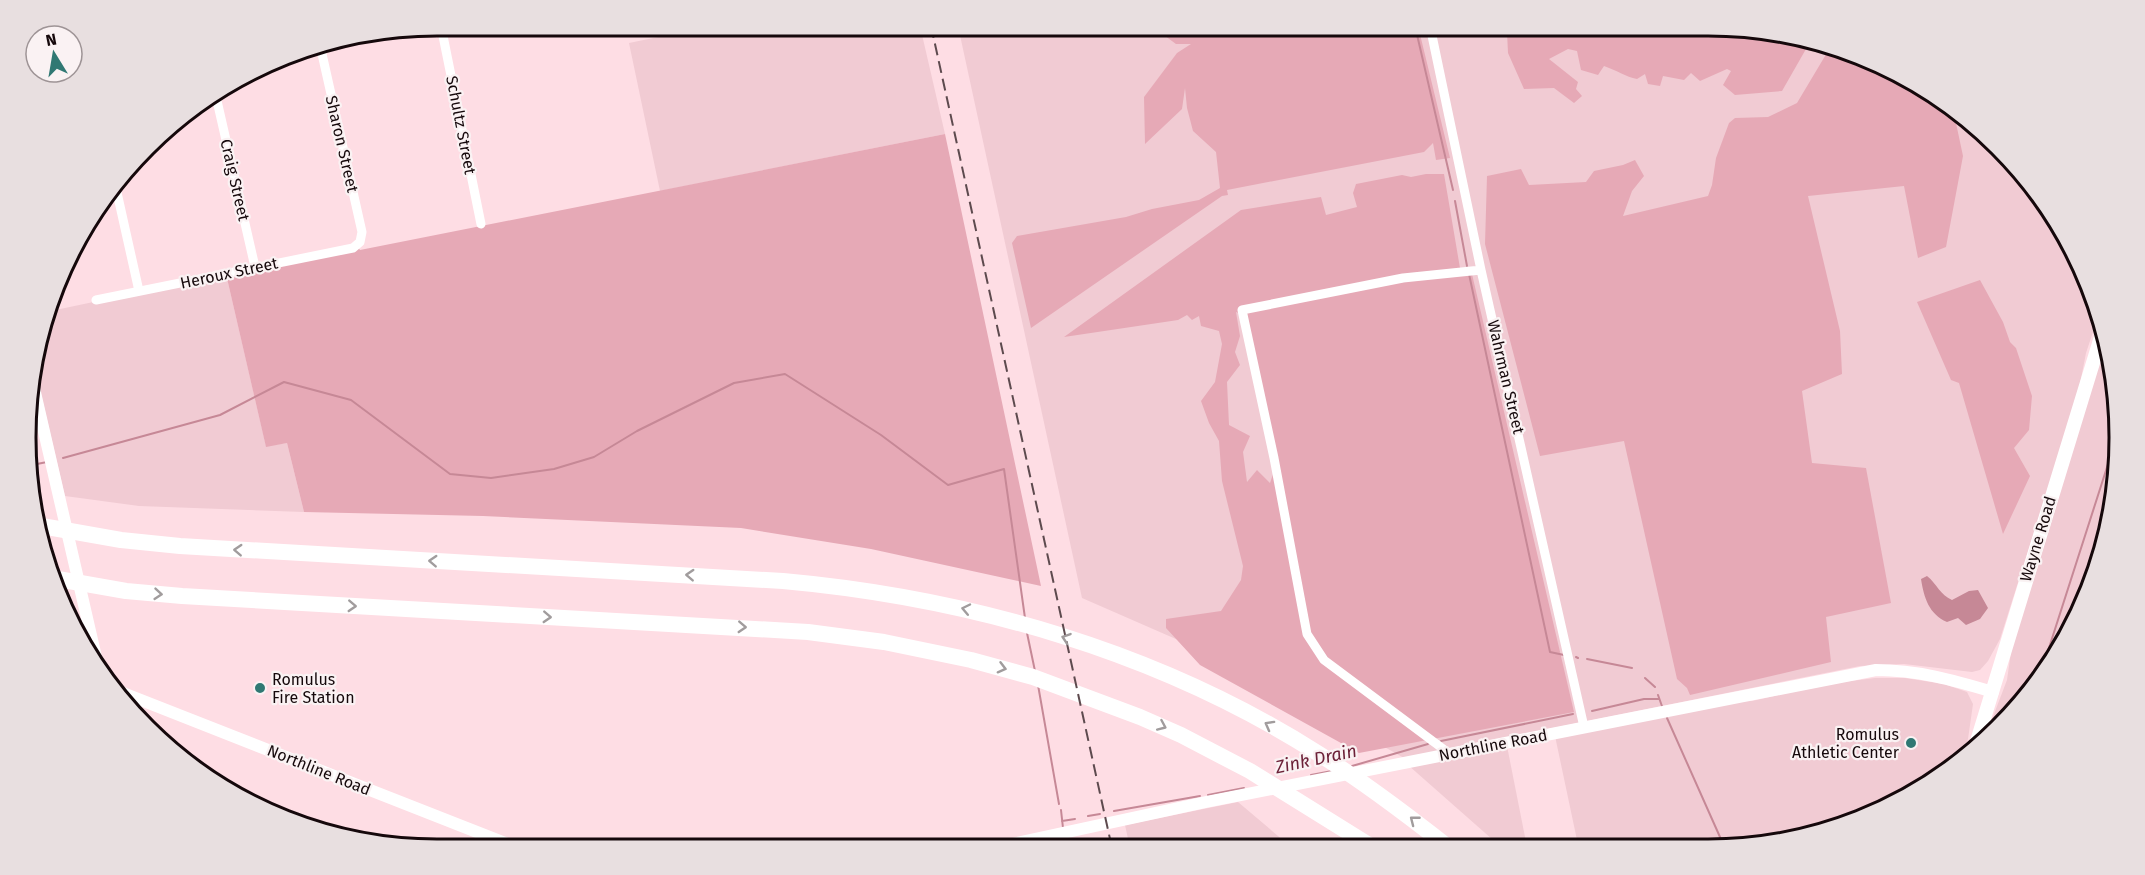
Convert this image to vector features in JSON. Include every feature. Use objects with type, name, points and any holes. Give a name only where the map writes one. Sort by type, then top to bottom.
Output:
[{"type":"highway","points":[[47,528],[92,536],[180,546],[816,584],[916,598],[980,612],[1108,652],[1208,693],[1319,754],[1380,795],[1438,839]]},
{"type":"highway","points":[[62,580],[100,587],[182,596],[808,632],[908,646],[1033,677],[1181,735],[1250,771],[1360,839]]},
{"type":"main road","name":"Wayne Road","points":[[1980,731],[2098,346]]},
{"type":"street","name":"Schultz Street","points":[[443,36],[481,224]]},
{"type":"street","name":"Wahrman Street","points":[[1432,36],[1481,270],[1584,727]]},
{"type":"street","name":"Sharon Street","points":[[322,53],[362,232],[360,242]]},
{"type":"street","name":"Craig Street","points":[[217,102],[255,267]]},
{"type":"street","points":[[118,195],[139,291]]},
{"type":"street","name":"Heroux Street","points":[[96,300],[353,248],[360,242]]},
{"type":"street","points":[[1450,754],[1324,660],[1307,634],[1274,458],[1242,310],[1403,278],[1481,270]]},
{"type":"street","points":[[38,404],[93,642]]},
{"type":"street","name":"Northline Road","points":[[1036,839],[1198,804],[1876,670],[1899,670],[1942,676],[1992,692]]},
{"type":"street","name":"Northline Road","points":[[131,696],[495,839]]},
{"type":"shaded area","points":[[663,36],[922,36],[945,134],[660,191],[629,43]]},
{"type":"shaded area","points":[[960,36],[1708,36],[1760,39],[1811,50],[1837,57],[1885,77],[1931,104],[1972,136],[2009,173],[2041,214],[2068,260],[2088,308],[2094,330],[2086,353],[2078,394],[2000,639],[1988,661],[1980,670],[1972,672],[1904,664],[1860,666],[1404,758],[1256,674],[1082,598]]},
{"type":"shaded area","points":[[1165,36],[1420,36],[1450,158],[1436,160],[1433,143],[1424,152],[1227,190],[1228,195],[1222,196],[1031,328],[1012,243],[1017,236],[1126,217],[1152,209],[1199,200],[1220,188],[1216,152],[1193,131],[1185,88],[1182,109],[1145,144],[1144,97],[1177,53],[1191,44],[1176,44]]},
{"type":"shaded area","points":[[1507,36],[1734,37],[1760,39],[1806,49],[1782,91],[1735,95],[1723,85],[1731,71],[1727,69],[1700,81],[1691,73],[1684,80],[1663,76],[1660,86],[1648,84],[1645,74],[1637,79],[1604,66],[1598,75],[1581,70],[1577,51],[1568,49],[1549,59],[1578,82],[1576,89],[1582,96],[1574,103],[1554,88],[1524,89],[1508,53]]},
{"type":"shaded area","points":[[1826,54],[1837,57],[1885,77],[1952,119],[1956,122],[1963,156],[1946,247],[1918,258],[1904,186],[1808,196],[1840,331],[1842,374],[1802,391],[1812,463],[1866,468],[1891,603],[1826,617],[1831,662],[1690,695],[1687,688],[1677,679],[1624,441],[1540,456],[1485,244],[1487,176],[1521,169],[1529,185],[1586,182],[1594,171],[1635,160],[1644,176],[1632,191],[1623,216],[1708,196],[1716,158],[1729,123],[1735,118],[1768,117],[1797,103]]},
{"type":"shaded area","points":[[945,134],[1041,586],[871,549],[741,528],[483,516],[304,512],[287,443],[266,447],[226,274],[358,247],[360,250]]},
{"type":"shaded area","points":[[1444,174],[1461,274],[1472,274],[1574,712],[1359,753],[1200,665],[1166,628],[1166,619],[1221,611],[1241,580],[1243,566],[1222,481],[1219,441],[1201,401],[1215,382],[1222,344],[1219,331],[1201,326],[1199,316],[1192,320],[1187,315],[1178,320],[1064,337],[1241,210],[1321,197],[1326,215],[1357,207],[1353,193],[1356,184],[1402,175],[1411,177]],"holes":[[[1236,312],[1247,316],[1276,465],[1270,483],[1257,470],[1247,482],[1243,452],[1250,436],[1229,425],[1227,382],[1240,365],[1235,352],[1240,336]]]},
{"type":"shaded area","points":[[226,274],[266,446],[287,443],[304,512],[139,506],[65,496],[39,385],[57,310]]},
{"type":"shaded area","points":[[1980,280],[2003,322],[2010,342],[2016,348],[2032,396],[2029,430],[2014,448],[2030,476],[2003,534],[1959,383],[1951,380],[1917,302]]},
{"type":"shaded area","points":[[2100,354],[2108,411],[2108,464],[2101,516],[2088,567],[2068,615],[2041,661],[2026,682],[1992,720],[2007,680],[2012,645]]},
{"type":"shaded area","points":[[1927,576],[1944,595],[1952,600],[1969,591],[1978,590],[1988,608],[1980,619],[1966,625],[1958,618],[1947,622],[1941,619],[1932,610],[1924,593],[1921,579]]},
{"type":"shaded area","points":[[1875,678],[1905,678],[1944,684],[1967,692],[1973,704],[1966,744],[1931,771],[1885,798],[1837,818],[1811,825],[1760,836],[1734,838],[1577,839],[1555,736],[1728,702],[1752,701],[1827,684]]},
{"type":"shaded area","points":[[1507,746],[1525,839],[1492,839],[1408,765]]},
{"type":"shaded area","points":[[1238,802],[1282,839],[1128,839],[1125,825]]},
{"type":"waterway","points":[[1417,36],[1453,190]]},
{"type":"waterway","points":[[1455,201],[1467,266]]},
{"type":"waterway","points":[[1469,274],[1550,652],[1564,655]]},
{"type":"waterway","points":[[63,458],[220,415],[284,382],[351,400],[450,474],[491,478],[554,469],[594,457],[637,431],[734,383],[785,374],[881,435],[948,485],[1004,469],[1025,618]]},
{"type":"waterway","points":[[37,464],[47,462]]},
{"type":"waterway","points":[[2049,648],[2108,464]]},
{"type":"waterway","points":[[1027,633],[1035,671]]},
{"type":"waterway","points":[[1587,659],[1632,668]]},
{"type":"waterway","points":[[1645,678],[1655,687]]},
{"type":"waterway","points":[[1038,685],[1059,804]]},
{"type":"waterway","name":"Zink Drain","points":[[1658,695],[1663,709]]},
{"type":"waterway","name":"Zink Drain","points":[[1592,711],[1644,699],[1659,699]]},
{"type":"waterway","name":"Zink Drain","points":[[1441,741],[1573,714]]},
{"type":"waterway","name":"Zink Drain","points":[[1667,718],[1721,839]]},
{"type":"waterway","name":"Zink Drain","points":[[1352,766],[1428,744]]},
{"type":"waterway","name":"Zink Drain","points":[[1311,775],[1332,771]]},
{"type":"waterway","name":"Zink Drain","points":[[1208,795],[1244,788]]},
{"type":"waterway","name":"Zink Drain","points":[[1114,811],[1200,796]]},
{"type":"waterway","name":"Zink Drain","points":[[1061,810],[1063,828]]},
{"type":"waterway","name":"Zink Drain","points":[[1088,816],[1100,814]]},
{"type":"waterway","name":"Zink Drain","points":[[1062,821],[1075,819]]},
{"type":"railway","points":[[933,36],[1110,839]]},
{"type":"place","name":"Romulus Fire Station","points":[[260,688]]},
{"type":"place","name":"Romulus Athletic Center","points":[[1911,743]]}]
